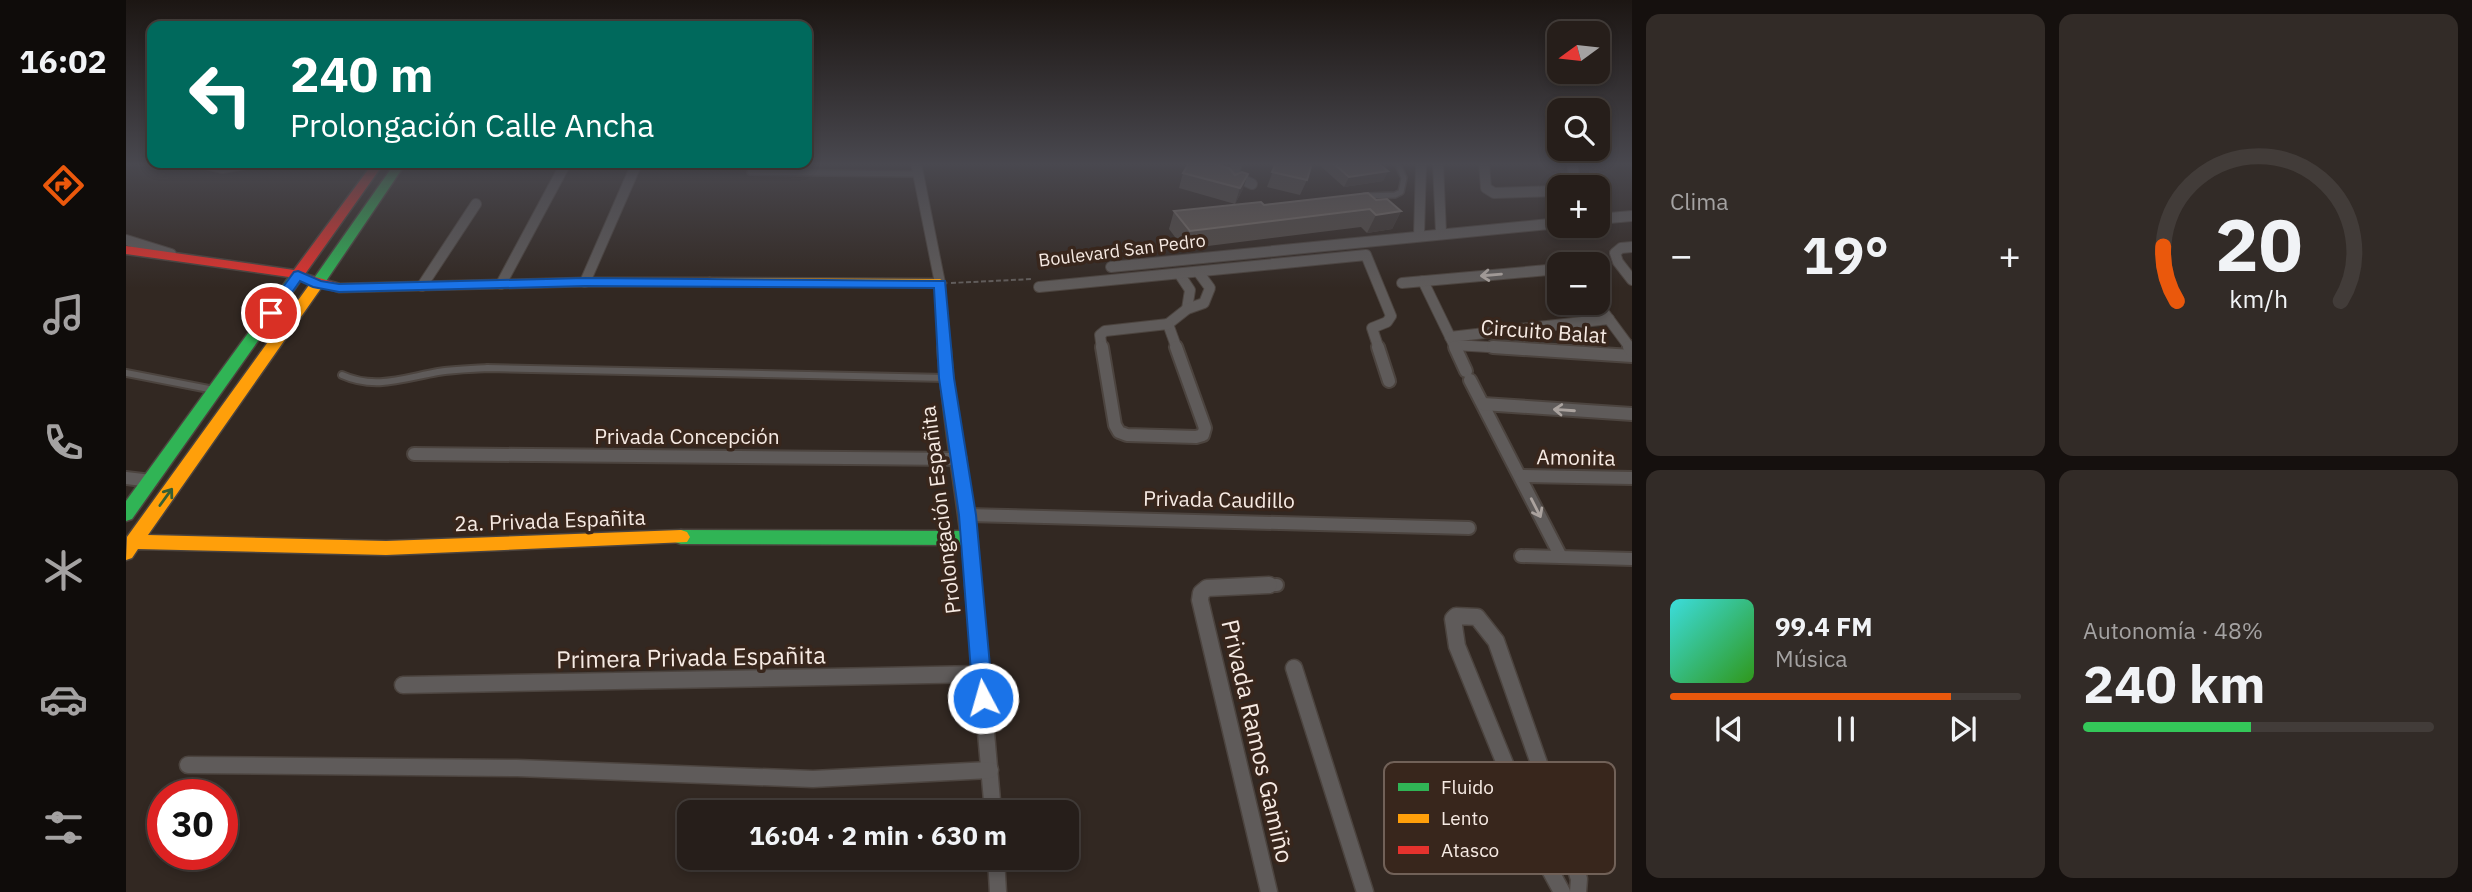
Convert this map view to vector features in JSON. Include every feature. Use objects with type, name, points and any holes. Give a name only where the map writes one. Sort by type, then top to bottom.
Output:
[{"type":"street","points":[[126,514],[349,205]]},
{"type":"street","points":[[130,547],[372,205]]},
{"type":"street","points":[[422,286],[476,205]]},
{"type":"street","points":[[501,284],[544,205]]},
{"type":"street","points":[[585,282],[619,205]]},
{"type":"street","name":"Prolongación Españita","points":[[924,205],[940,284],[946,378],[967,515],[992,800]]},
{"type":"street","points":[[1419,236],[1420,205]]},
{"type":"street","points":[[1440,205],[1441,233]]},
{"type":"street","points":[[1610,218],[1632,216]]},
{"type":"street","name":"Boulevard San Pedro","points":[[1111,267],[1547,224]]},
{"type":"street","points":[[126,240],[171,254]]},
{"type":"street","points":[[1632,247],[1621,248],[1615,253],[1632,280]]},
{"type":"street","points":[[126,250],[171,254],[298,275],[317,284],[339,288],[585,282],[940,284]]},
{"type":"street","name":"Boulevard San Pedro","points":[[1040,282],[1180,275],[1366,255],[1391,316],[1372,328],[1388,381]]},
{"type":"street","points":[[1213,256],[1222,270]]},
{"type":"street","points":[[1402,283],[1547,270]]},
{"type":"street","points":[[1168,324],[1205,428],[1203,435],[1127,435],[1119,432],[1115,425],[1100,335],[1105,331],[1168,324],[1187,309],[1204,303],[1210,288],[1199,273]]},
{"type":"street","points":[[1180,275],[1189,284],[1191,293],[1187,309]]},
{"type":"street","name":"Circuito Balat","points":[[1423,281],[1561,557]]},
{"type":"street","name":"Circuito Balat","points":[[1606,315],[1632,353]]},
{"type":"street","name":"Circuito Balat","points":[[1452,341],[1609,319]]},
{"type":"street","name":"Circuito Balat","points":[[1452,341],[1632,353]]},
{"type":"street","points":[[1483,404],[1632,414]]},
{"type":"street","name":"Privada Concepción","points":[[414,454],[960,459]]},
{"type":"street","name":"Amonita","points":[[1520,476],[1632,478]]},
{"type":"street","points":[[126,478],[151,481]]},
{"type":"street","name":"Privada Caudillo","points":[[967,515],[1469,528]]},
{"type":"street","name":"2a. Privada Españita","points":[[130,547],[171,541],[386,548],[652,537],[968,538]]},
{"type":"street","points":[[1521,556],[1632,559]]},
{"type":"street","name":"Privada Ramos Gamiño","points":[[1269,892],[1200,600],[1201,593],[1207,588],[1277,585]]},
{"type":"street","points":[[1504,762],[1457,646],[1453,619],[1456,616],[1477,617],[1496,641],[1539,762]]},
{"type":"street","points":[[1294,668],[1365,892]]},
{"type":"street","name":"Primera Privada Españita","points":[[403,685],[981,674]]},
{"type":"street","points":[[188,765],[517,768],[813,779],[990,770]]},
{"type":"street","points":[[997,870],[998,892]]},
{"type":"street","points":[[1552,874],[1562,892]]},
{"type":"street","points":[[1577,874],[1578,892]]},
{"type":"lane","points":[[342,375],[353,381],[383,384],[453,370],[487,368],[946,378]]},
{"type":"lane","points":[[126,373],[215,390]]},
{"type":"path","name":"Boulevard San Pedro","points":[[940,284],[1040,282]]},
{"type":"building","points":[[1236,205],[1394,205],[1401,211],[1376,215],[1370,209],[1190,231],[1174,211]]},
{"type":"traffic: fast","points":[[317,284],[372,205]]},
{"type":"traffic: fast","points":[[126,514],[294,280]]},
{"type":"traffic: fast","points":[[681,537],[968,538]]},
{"type":"traffic: slow","points":[[710,282],[940,283]]},
{"type":"traffic: slow","points":[[126,553],[317,284]]},
{"type":"traffic: slow","points":[[133,542],[386,548],[681,537]]},
{"type":"traffic: jam","points":[[294,280],[349,205]]},
{"type":"traffic: jam","points":[[126,250],[293,274],[339,288],[710,282]]},
{"type":"route","points":[[271,313],[298,275],[326,287],[339,288],[585,282],[940,284],[946,378],[967,515],[983,698]]}]
